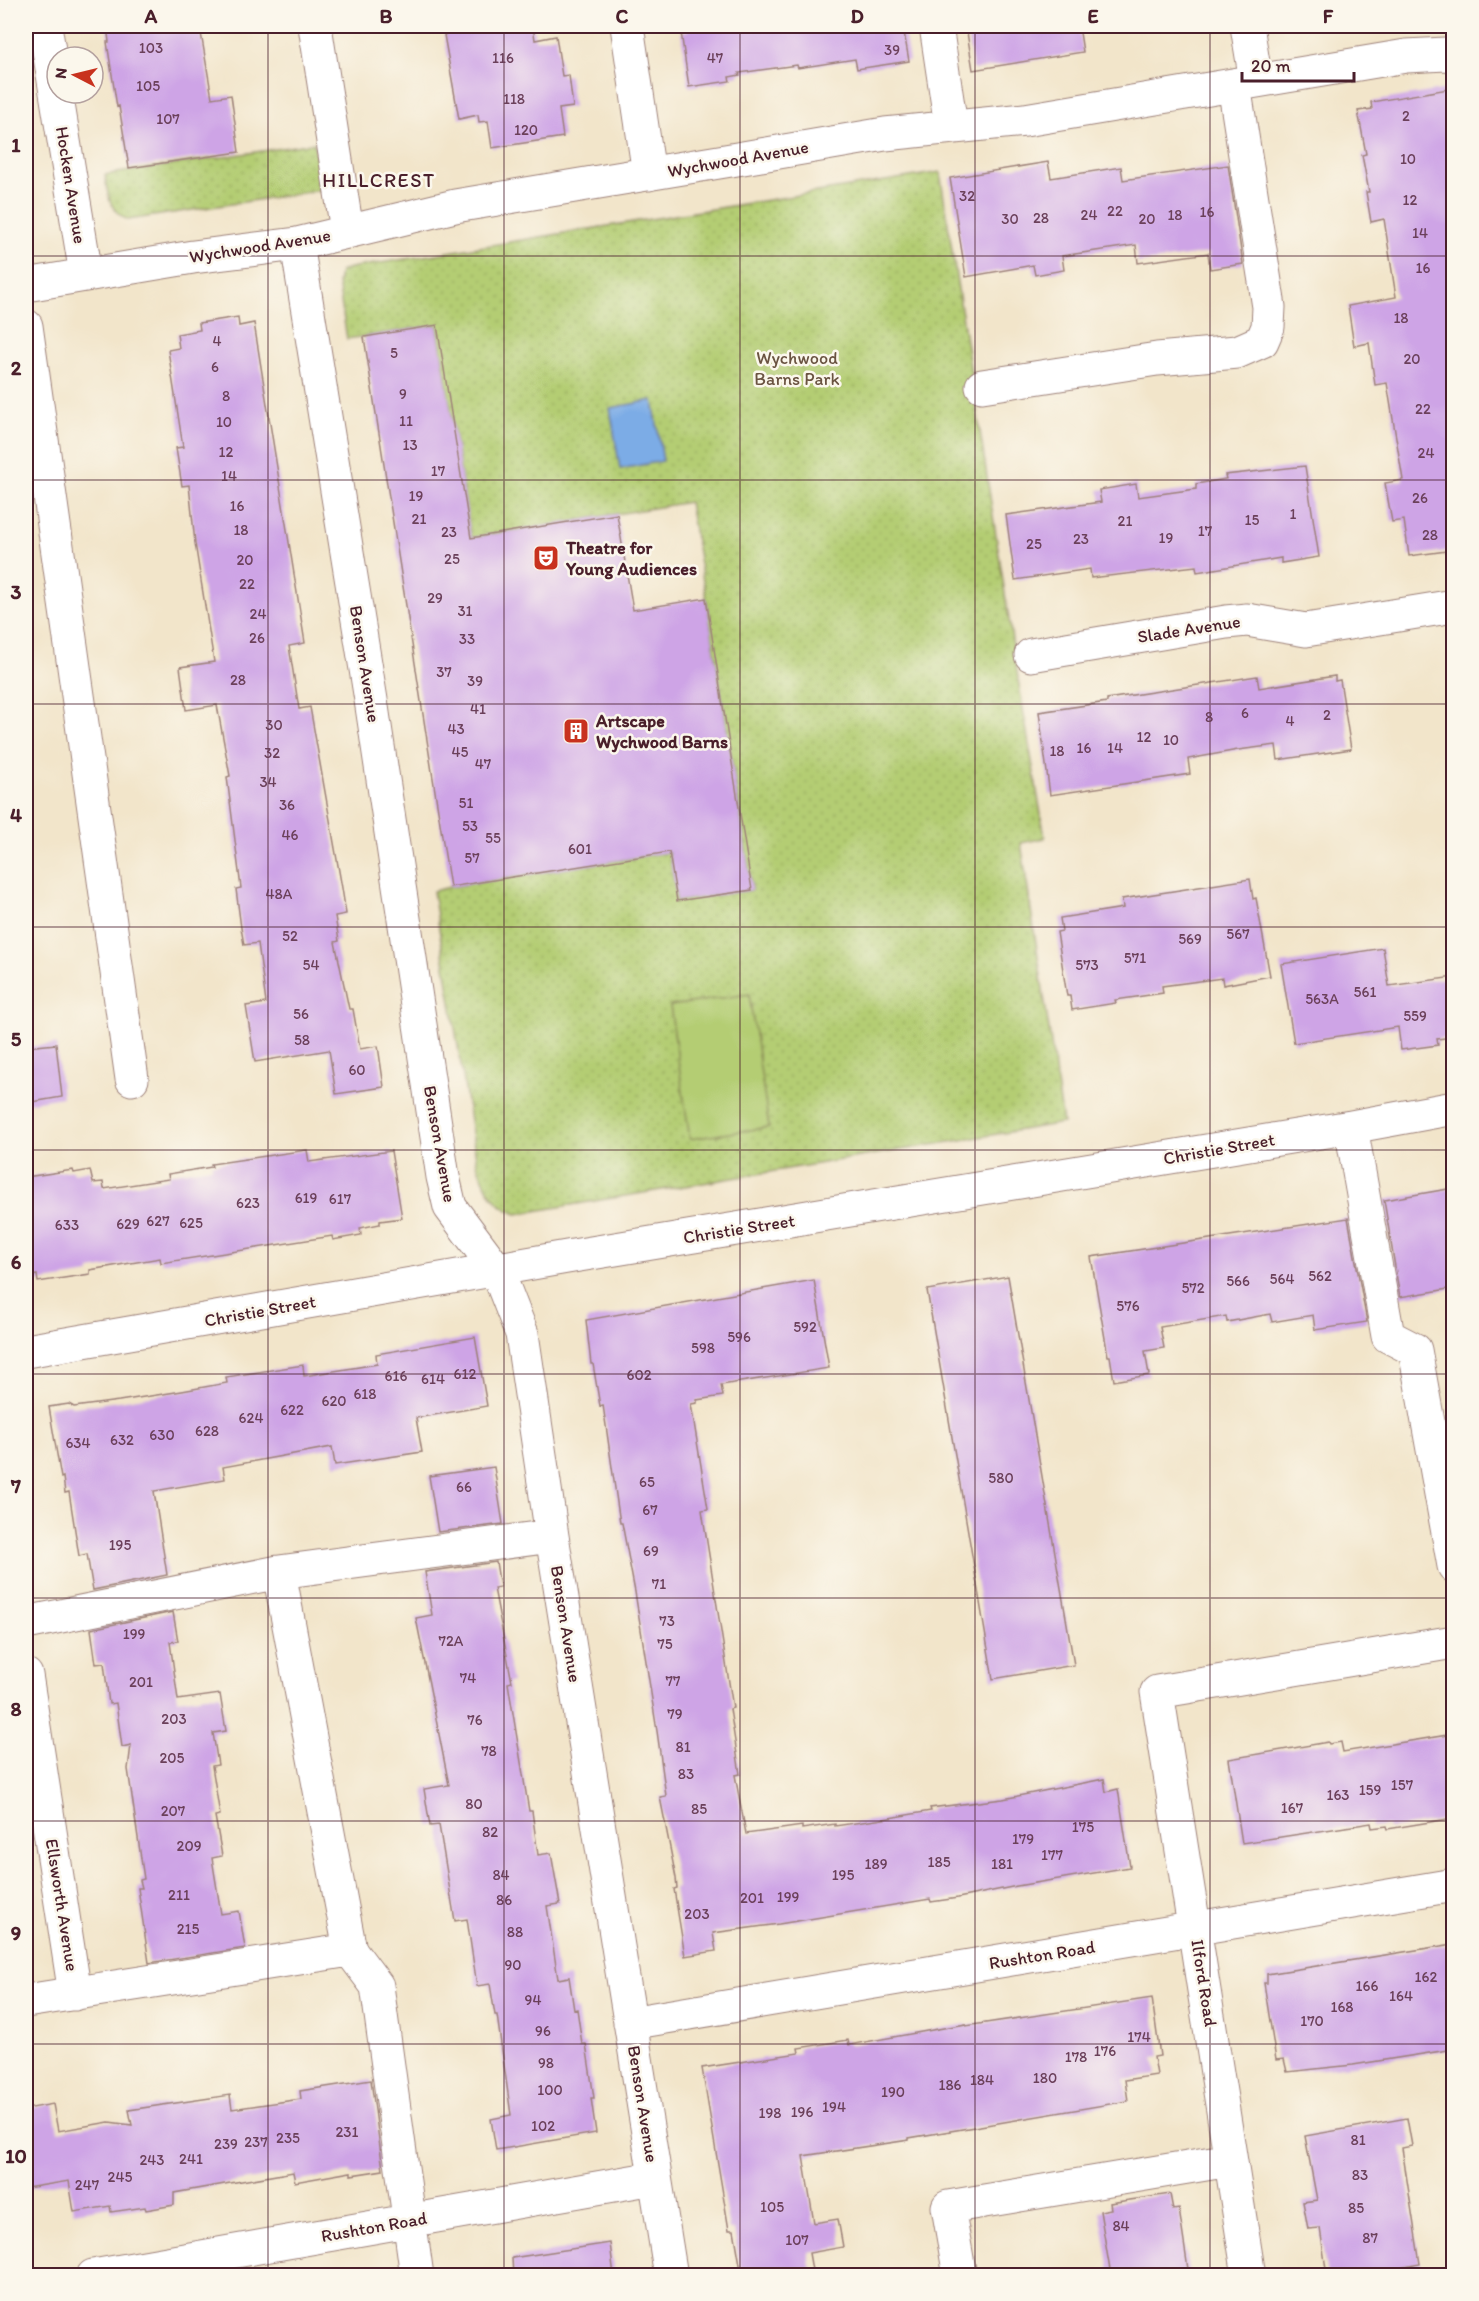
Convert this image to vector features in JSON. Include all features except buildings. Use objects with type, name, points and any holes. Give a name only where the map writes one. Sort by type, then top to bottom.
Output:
[{"type":"street","name":"Hocken Avenue","points":[[45,26],[86,274]]},
{"type":"street","points":[[315,26],[346,231]]},
{"type":"street","points":[[627,26],[649,174]]},
{"type":"street","points":[[936,26],[951,126]]},
{"type":"street","points":[[982,386],[1157,359],[1238,352],[1262,341],[1268,327],[1269,307],[1245,83],[1247,26]]},
{"type":"street","name":"Wychwood Avenue","points":[[26,285],[86,274],[297,244],[455,206],[885,134],[1025,120],[1406,56],[1446,54],[1454,56]]},
{"type":"street","name":"Benson Avenue","points":[[297,244],[369,688],[443,1177],[450,1208],[497,1270],[522,1334],[552,1536],[671,2276]]},
{"type":"street","points":[[26,326],[132,1078]]},
{"type":"street","name":"Slade Avenue","points":[[1031,655],[1226,621],[1247,620],[1306,630],[1454,606]]},
{"type":"street","name":"Christie Street","points":[[26,1351],[1454,1108]]},
{"type":"street","points":[[1351,1127],[1388,1336],[1415,1350],[1454,1566]]},
{"type":"street","points":[[26,1623],[279,1572],[552,1536]]},
{"type":"street","points":[[279,1572],[350,1950],[377,1986],[417,2276]]},
{"type":"street","name":"Ilford Road","points":[[1249,2276],[1157,1692],[1454,1642]]},
{"type":"street","name":"Ellsworth Avenue","points":[[26,1675],[75,1994]]},
{"type":"street","name":"Rushton Road","points":[[630,2023],[1454,1885]]},
{"type":"street","points":[[26,2001],[350,1950]]},
{"type":"street","points":[[960,2276],[948,2207],[1230,2160]]},
{"type":"street","name":"Rushton Road","points":[[93,2276],[654,2178]]},
{"type":"green space","points":[[314,143],[321,190],[128,220],[116,212],[108,195],[105,175]]},
{"type":"green space","name":"Wychwood Barns Park","points":[[940,172],[1020,691],[1045,838],[1021,843],[1063,1123],[517,1214],[502,1206],[491,1194],[477,1164],[433,891],[669,852],[677,901],[752,890],[689,502],[471,538],[437,325],[347,339],[338,283],[340,272],[350,268]]},
{"type":"green space","points":[[749,994],[769,1127],[690,1139],[670,1006]]},
{"type":"water","points":[[653,400],[663,461],[620,469],[610,408]]},
{"type":"place","name":"Theatre for Young Audiences","points":[[546,558]]},
{"type":"place","name":"Artscape Wychwood Barns","points":[[576,731]]},
{"type":"district","name":"HILLCREST","points":[[379,180]]}]
